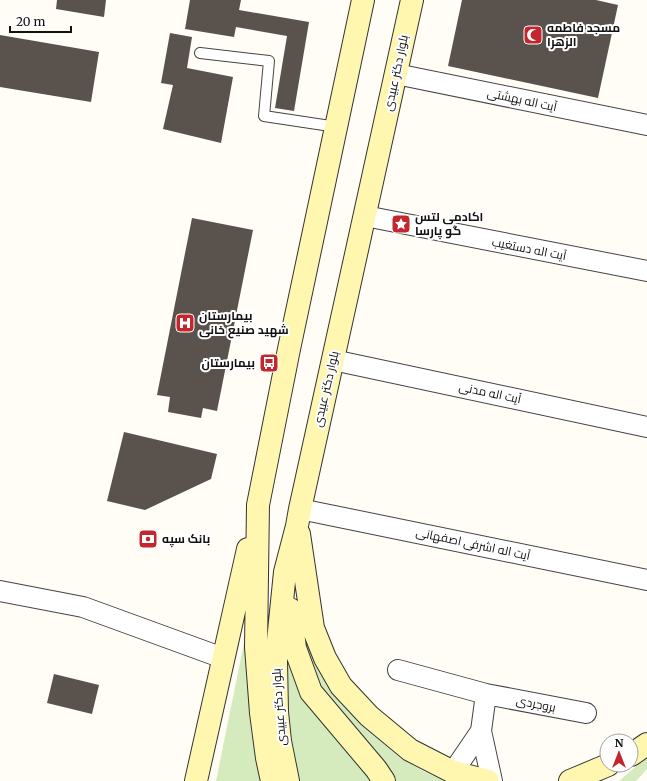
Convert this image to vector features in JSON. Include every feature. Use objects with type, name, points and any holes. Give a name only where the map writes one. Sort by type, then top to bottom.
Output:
[{"type":"main road","name":"بلوار دکتر عبیدی","points":[[272,781],[267,758],[261,713],[257,654],[258,505],[290,342],[363,0]]},
{"type":"main road","name":"بلوار دکتر عبیدی","points":[[288,781],[277,712],[276,661],[284,572],[299,518],[412,0]]},
{"type":"main road","points":[[196,781],[258,505]]},
{"type":"main road","points":[[299,518],[313,628],[324,658],[341,686],[369,716],[410,750],[453,772],[488,781]]},
{"type":"main road","points":[[284,572],[294,648],[311,692],[376,769],[384,781]]},
{"type":"main road","points":[[570,781],[599,769]]},
{"type":"street","name":"آیت اله بهشتی","points":[[396,74],[647,126]]},
{"type":"street","name":"آیت اله دستغیب","points":[[365,216],[647,272]]},
{"type":"street","name":"آیت اله مدنی","points":[[333,360],[647,427]]},
{"type":"street","name":"آیت اله اشرفی اصفهانی","points":[[299,518],[647,580]]},
{"type":"street","points":[[0,591],[83,607],[223,658]]},
{"type":"street","name":"بروجردی","points":[[398,670],[486,694],[586,713]]},
{"type":"street","points":[[486,694],[481,731],[492,781]]},
{"type":"street","points":[[453,772],[481,731]]},
{"type":"lane","points":[[200,53],[269,61],[264,116],[337,127]]},
{"type":"green space","points":[[249,618],[248,677],[251,729],[261,781],[216,781]]},
{"type":"green space","points":[[299,623],[330,688],[360,724],[400,758],[445,781],[396,781],[347,726],[309,671]]},
{"type":"green space","points":[[286,634],[374,781],[297,781],[289,726]]},
{"type":"green space","points":[[647,757],[647,769],[636,781],[619,781],[628,773],[639,773],[639,764]]},
{"type":"building","points":[[57,0],[106,0],[104,17],[56,9]]},
{"type":"building","points":[[190,0],[241,0],[239,10],[309,22],[294,111],[275,108],[287,36],[236,27],[234,37],[185,29]]},
{"type":"building","name":"مسجد فاطمه الزهرا","points":[[462,0],[596,0],[618,5],[598,98],[448,66]]},
{"type":"building","points":[[170,33],[192,37],[187,68],[233,77],[221,143],[163,129],[173,85],[161,83]]},
{"type":"building","points":[[0,35],[99,52],[91,102],[0,87]]},
{"type":"building","points":[[192,218],[253,230],[217,411],[203,408],[201,418],[168,412],[170,397],[157,395]]},
{"type":"building","points":[[124,432],[217,454],[211,479],[145,510],[107,501]]},
{"type":"building","points":[[54,674],[99,685],[92,714],[47,703]]},
{"type":"place","name":"مسجد فاطمه الزهرا","points":[[533,35]]},
{"type":"place","name":"اکادمی لتس گو پارسا","points":[[401,224]]},
{"type":"place","name":"بیمارستان شهید صنیع خانی","points":[[185,323]]},
{"type":"place","name":"بیمارستان","points":[[269,363]]},
{"type":"place","name":"بانک سپه","points":[[148,539]]}]
